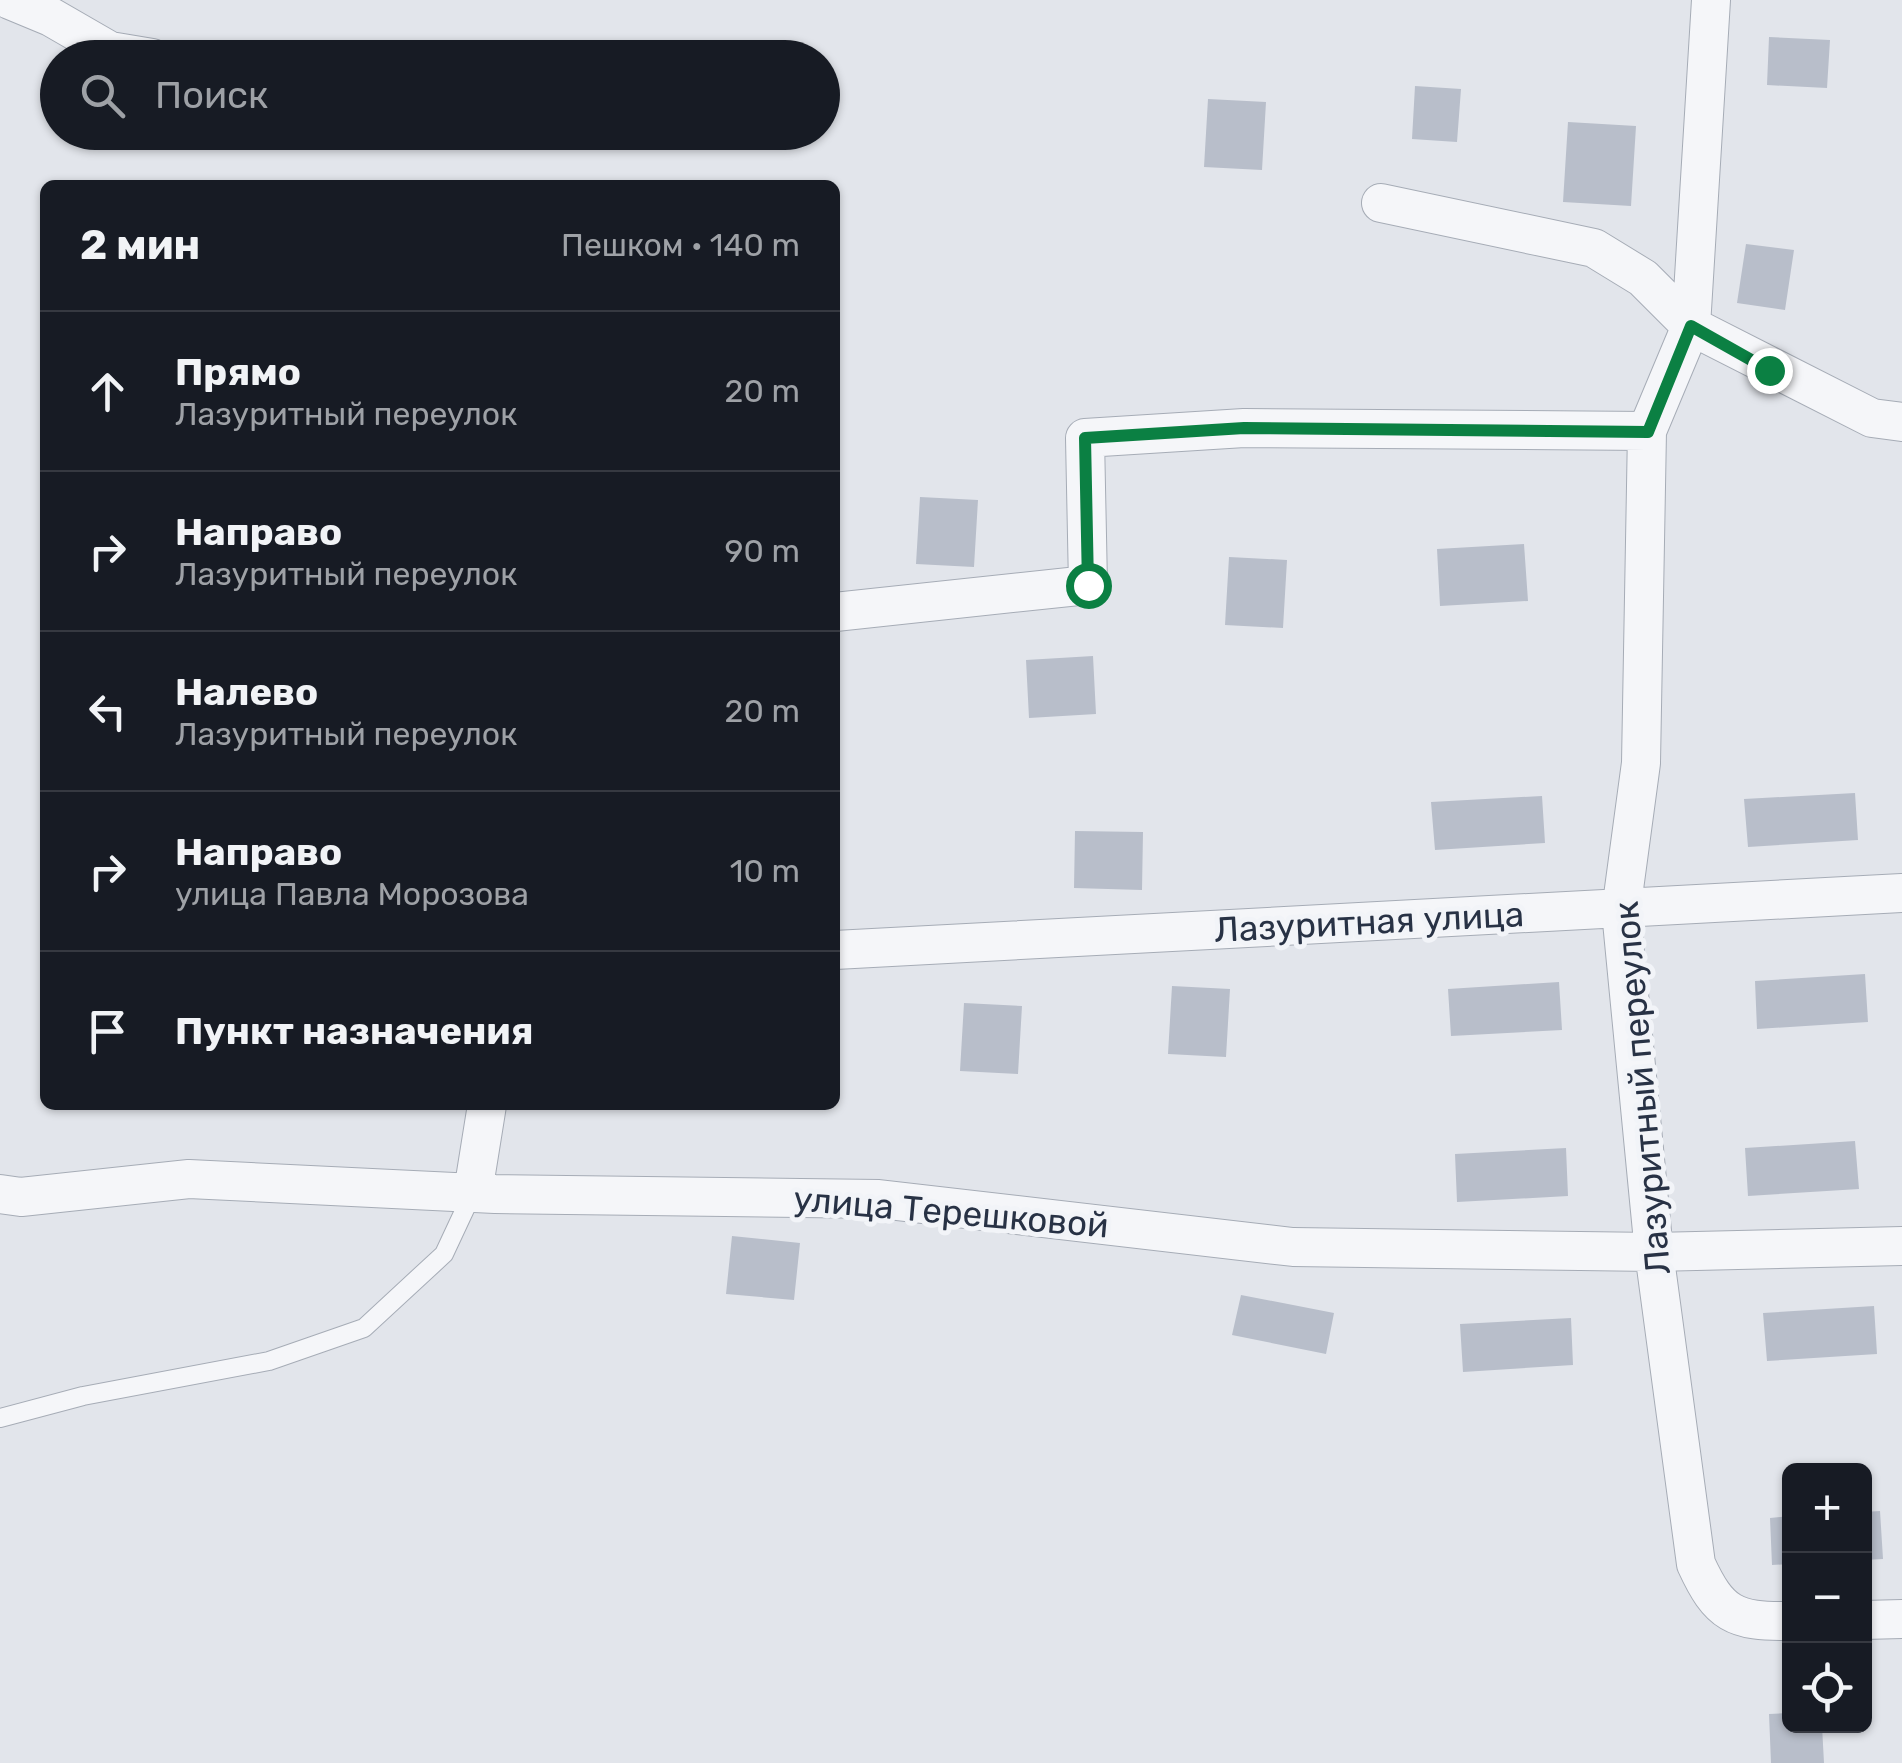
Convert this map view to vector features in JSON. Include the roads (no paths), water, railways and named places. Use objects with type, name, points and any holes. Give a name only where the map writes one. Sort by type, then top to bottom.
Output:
[{"type":"street","points":[[10,0],[91,40]]},
{"type":"street","name":"Лазуритный переулок","points":[[1711,0],[1691,326],[1648,432],[1642,763],[1622,911],[1654,1252],[1696,1564],[1710,1595],[1726,1612],[1756,1622],[1782,1621]]},
{"type":"street","points":[[1380,203],[1594,248],[1643,278],[1691,326],[1872,418],[1902,422]]},
{"type":"street","points":[[840,611],[1088,585],[1085,438],[1244,428],[1648,432]]},
{"type":"street","name":"Лазуритная улица","points":[[840,950],[1328,922],[1622,911],[1902,893]]},
{"type":"street","points":[[473,1192],[486,1110]]},
{"type":"street","name":"улица Терешковой","points":[[0,1194],[20,1198],[189,1178],[473,1192],[879,1199],[1293,1247],[1654,1252],[1902,1246]]},
{"type":"street","points":[[1872,1620],[1902,1620]]},
{"type":"lane","points":[[0,1418],[83,1396],[269,1361],[364,1328],[444,1254],[473,1192]]}]
